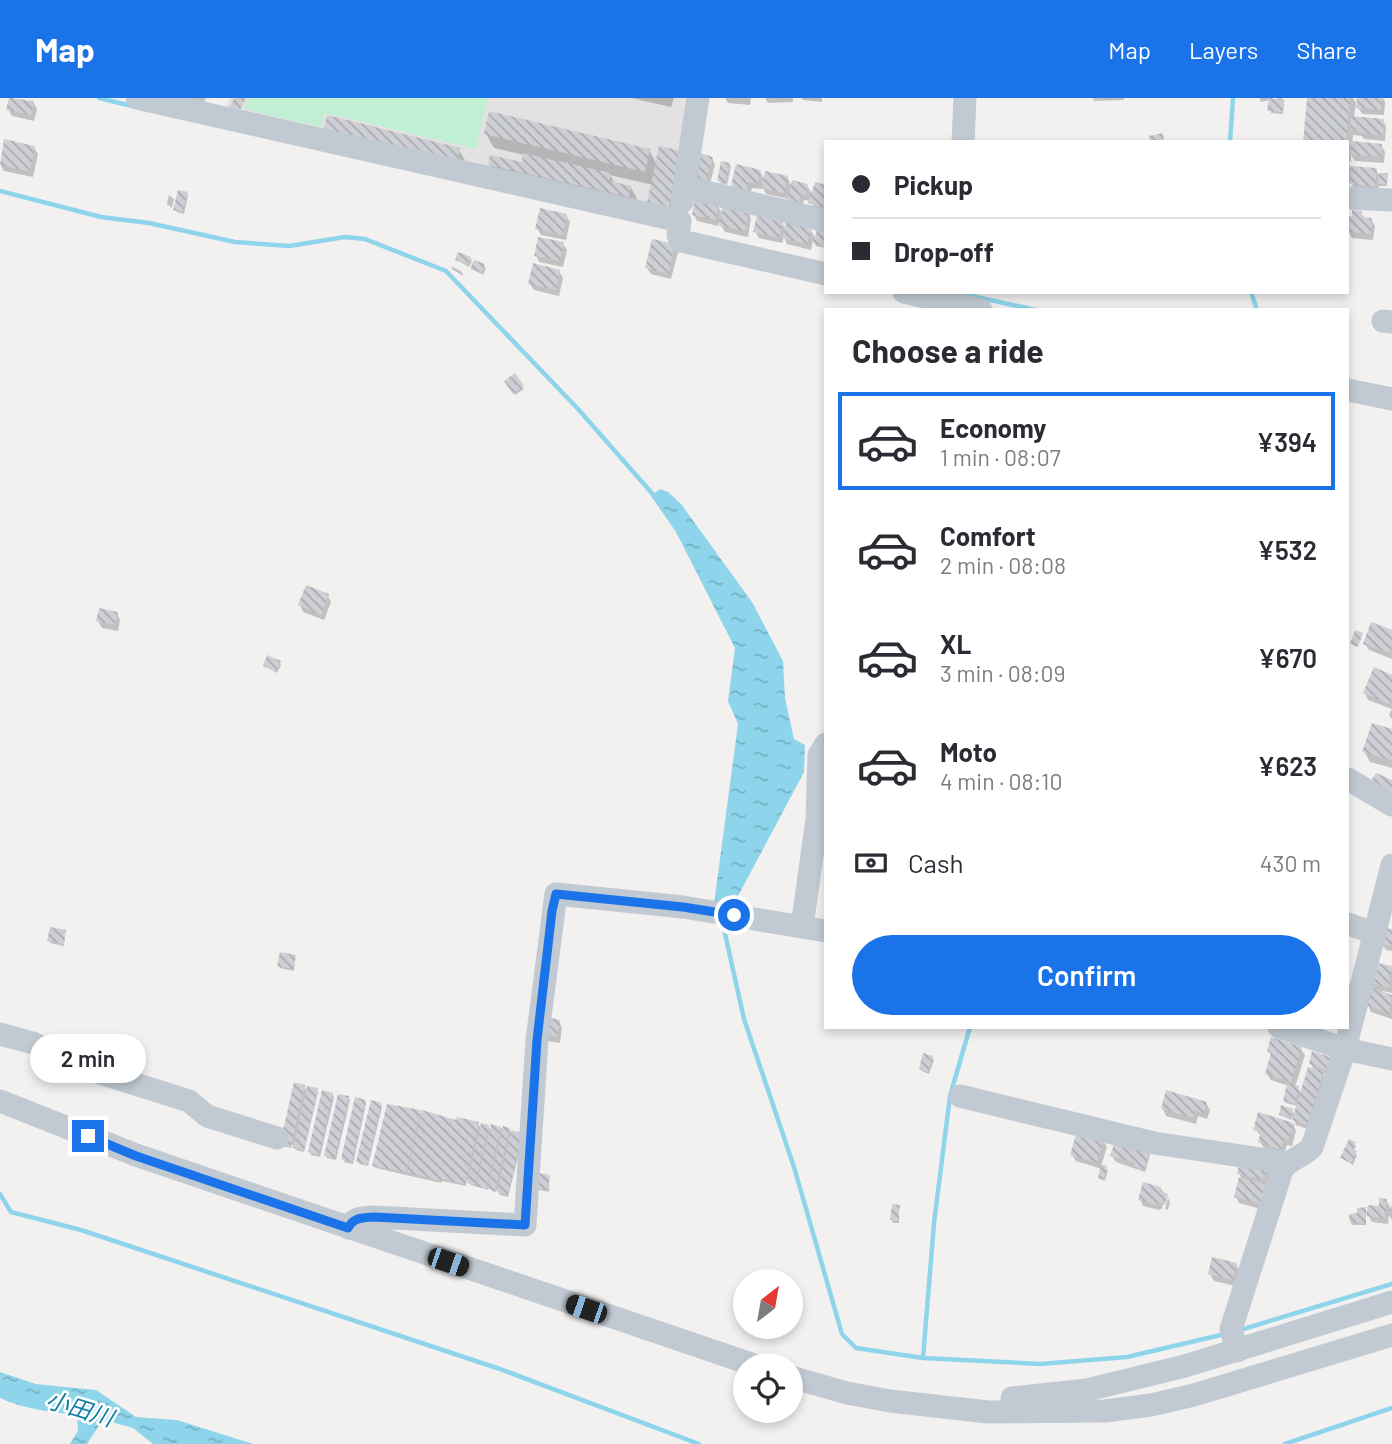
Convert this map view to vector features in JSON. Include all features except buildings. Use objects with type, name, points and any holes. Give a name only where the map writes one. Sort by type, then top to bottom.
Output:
[{"type":"street","points":[[137,98],[223,108],[679,227]]},
{"type":"street","points":[[698,98],[690,188],[679,227],[681,241],[824,274]]},
{"type":"street","points":[[963,140],[965,98]]},
{"type":"street","points":[[690,188],[824,220]]},
{"type":"street","points":[[1349,198],[1392,200]]},
{"type":"street","points":[[913,294],[972,308]]},
{"type":"street","points":[[1349,390],[1392,399]]},
{"type":"street","points":[[802,927],[817,819],[819,755],[824,747]]},
{"type":"street","points":[[1349,780],[1392,805]]},
{"type":"street","points":[[1234,1340],[1282,1170],[1287,1163],[1306,1154],[1312,1147],[1345,1049],[1392,865]]},
{"type":"street","points":[[348,1228],[352,1221],[358,1218],[374,1217],[525,1225],[537,1040],[556,894],[724,913],[824,931]]},
{"type":"street","points":[[1349,924],[1374,933]]},
{"type":"street","points":[[1285,1029],[1345,1049],[1392,1059]]},
{"type":"street","points":[[0,1034],[33,1043],[78,1066],[189,1101],[207,1116],[277,1138]]},
{"type":"street","points":[[960,1096],[1154,1143],[1287,1163]]},
{"type":"street","points":[[0,1101],[136,1156],[733,1358]]},
{"type":"street","points":[[948,1408],[968,1399],[1025,1398],[1087,1390],[1234,1340],[1392,1302]]},
{"type":"street","points":[[803,1380],[847,1393],[948,1408],[988,1412],[1092,1411],[1151,1405],[1194,1395],[1392,1335]]},
{"type":"shaded area","points":[[230,98],[692,98],[675,212],[230,113],[226,106]]},
{"type":"green space","points":[[248,98],[488,98],[476,149],[325,113],[320,127],[244,109]]},
{"type":"water","points":[[660,489],[668,492],[681,504],[752,602],[783,661],[785,698],[794,739],[805,745],[804,772],[730,911],[714,904],[738,724],[728,701],[735,648],[676,532],[651,496]]},
{"type":"water","name":"小田川","points":[[0,1372],[36,1384],[96,1390],[136,1417],[177,1420],[253,1444],[153,1444],[133,1428],[108,1421],[100,1424],[87,1444],[70,1444],[78,1431],[77,1415],[28,1407],[0,1398]]},
{"type":"waterway","points":[[99,98],[132,106]]},
{"type":"waterway","points":[[1230,140],[1233,98]]},
{"type":"waterway","points":[[0,191],[101,217],[149,223],[235,242],[289,246],[345,237],[365,239],[446,271],[579,410],[657,499]]},
{"type":"waterway","points":[[963,294],[1027,308]]},
{"type":"waterway","points":[[1252,294],[1256,308]]},
{"type":"waterway","points":[[722,920],[744,1019],[794,1167],[842,1334],[856,1348],[923,1358],[1040,1364],[1127,1357],[1225,1334]]},
{"type":"waterway","points":[[923,1358],[934,1223],[950,1096],[969,1029]]},
{"type":"waterway","points":[[0,1194],[11,1212],[81,1230],[500,1369],[699,1444]]},
{"type":"waterway","points":[[1240,1330],[1392,1284]]},
{"type":"waterway","points":[[1285,1444],[1392,1408]]},
{"type":"route","points":[[88,1136],[136,1156],[348,1228],[352,1221],[358,1218],[374,1217],[525,1225],[537,1040],[556,894],[734,915]]}]
